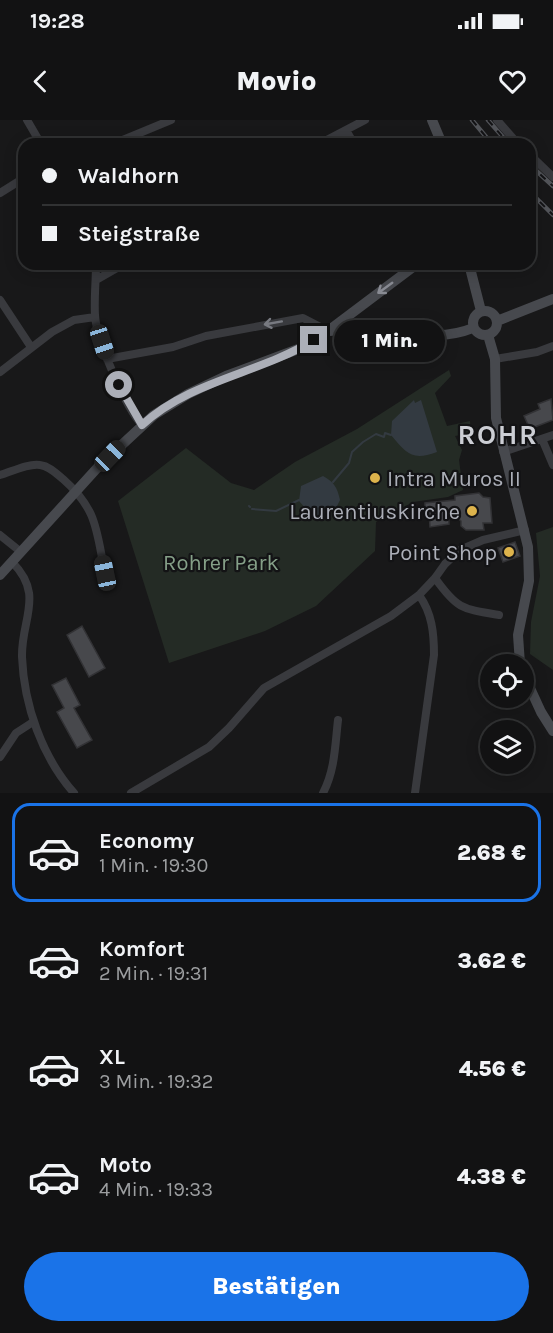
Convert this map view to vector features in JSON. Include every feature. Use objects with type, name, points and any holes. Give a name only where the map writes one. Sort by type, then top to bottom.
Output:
[{"type":"street","points":[[27,120],[38,138]]},
{"type":"street","points":[[128,138],[171,120]]},
{"type":"street","points":[[331,138],[365,120]]},
{"type":"street","points":[[432,120],[440,138]]},
{"type":"street","points":[[496,120],[512,138]]},
{"type":"street","points":[[346,130],[351,138]]},
{"type":"street","points":[[536,161],[553,177]]},
{"type":"street","points":[[0,193],[18,182]]},
{"type":"street","points":[[96,270],[95,317],[107,358],[133,412],[142,425]]},
{"type":"street","points":[[96,280],[114,270]]},
{"type":"street","points":[[0,575],[76,492],[142,425],[160,410],[225,376],[286,355],[328,331],[409,270]]},
{"type":"street","points":[[471,270],[481,311]]},
{"type":"street","points":[[497,321],[553,299]]},
{"type":"street","points":[[0,300],[31,347]]},
{"type":"street","points":[[497,321],[490,312],[481,311],[473,318],[473,328],[489,340],[495,359],[496,418],[525,530],[530,564],[518,635],[519,654]]},
{"type":"street","points":[[347,316],[352,330]]},
{"type":"street","points":[[0,372],[31,347],[74,320],[95,317]]},
{"type":"street","points":[[107,358],[173,347],[206,336],[303,318],[328,331],[352,330],[432,336],[461,333],[473,328]]},
{"type":"street","points":[[489,340],[497,321]]},
{"type":"street","points":[[495,359],[537,352],[553,346]]},
{"type":"street","points":[[503,452],[553,435]]},
{"type":"street","points":[[542,439],[553,465]]},
{"type":"street","points":[[0,475],[38,464],[48,466],[76,492],[92,514],[105,573]]},
{"type":"street","points":[[130,793],[209,747],[264,688],[391,616],[419,595],[460,550],[483,540],[525,530]]},
{"type":"street","points":[[0,536],[21,552]]},
{"type":"street","points":[[12,562],[27,583],[32,601],[22,656],[33,722],[56,768],[74,793]]},
{"type":"street","points":[[435,578],[456,604],[469,610],[499,615]]},
{"type":"street","points":[[415,793],[434,655],[434,635],[430,618],[419,595]]},
{"type":"street","points":[[534,697],[553,731]]},
{"type":"street","points":[[323,793],[330,780],[338,720]]},
{"type":"street","points":[[0,757],[16,733],[33,722]]},
{"type":"green space","name":"Rohrer Park","points":[[449,370],[451,376],[435,393],[447,426],[470,421],[471,433],[455,436],[462,450],[459,460],[463,490],[448,497],[413,502],[376,522],[375,551],[316,606],[265,631],[169,663],[118,501],[186,448],[231,483],[254,490],[295,462],[357,429]]},
{"type":"green space","points":[[553,527],[553,670],[534,657],[534,654],[530,654],[531,622],[540,576],[536,533]]},
{"type":"shaded area","points":[[414,400],[415,403],[421,400],[437,452],[429,455],[411,454],[401,447],[391,435],[392,421]]},
{"type":"shaded area","points":[[323,476],[335,485],[340,500],[336,508],[320,516],[308,511],[299,501],[301,486]]},
{"type":"building","points":[[551,399],[553,420],[529,427],[524,416],[540,409],[538,404]]},
{"type":"building","name":"Laurentiuskirche","points":[[479,493],[483,497],[490,498],[492,523],[483,523],[484,530],[466,530],[461,526],[461,521],[448,510],[449,524],[430,527],[429,512],[425,512],[425,503],[455,500],[455,496]]},
{"type":"building","name":"Point Shop","points":[[515,542],[520,556],[503,562],[498,548]]},
{"type":"building","points":[[82,626],[105,668],[89,677],[67,635]]},
{"type":"building","points":[[66,678],[80,705],[74,708],[92,740],[77,748],[57,712],[64,708],[52,685]]},
{"type":"waterway","points":[[333,482],[349,463],[352,452],[363,442],[376,434],[384,437],[385,433],[391,435]]},
{"type":"waterway","points":[[252,509],[276,511],[299,500]]},
{"type":"railway","points":[[472,120],[487,138]]},
{"type":"railway","points":[[488,120],[504,138]]},
{"type":"railway","points":[[536,170],[553,186]]},
{"type":"railway","points":[[536,198],[553,215]]},
{"type":"place","name":"Intra Muros II","points":[[375,478]]},
{"type":"place","name":"Laurentiuskirche","points":[[472,511]]},
{"type":"place","name":"Point Shop","points":[[509,552]]},
{"type":"district","name":"ROHR","points":[[498,434]]},
{"type":"route","points":[[119,385],[142,425],[167,405],[188,394],[225,376],[286,355],[314,340]]}]
